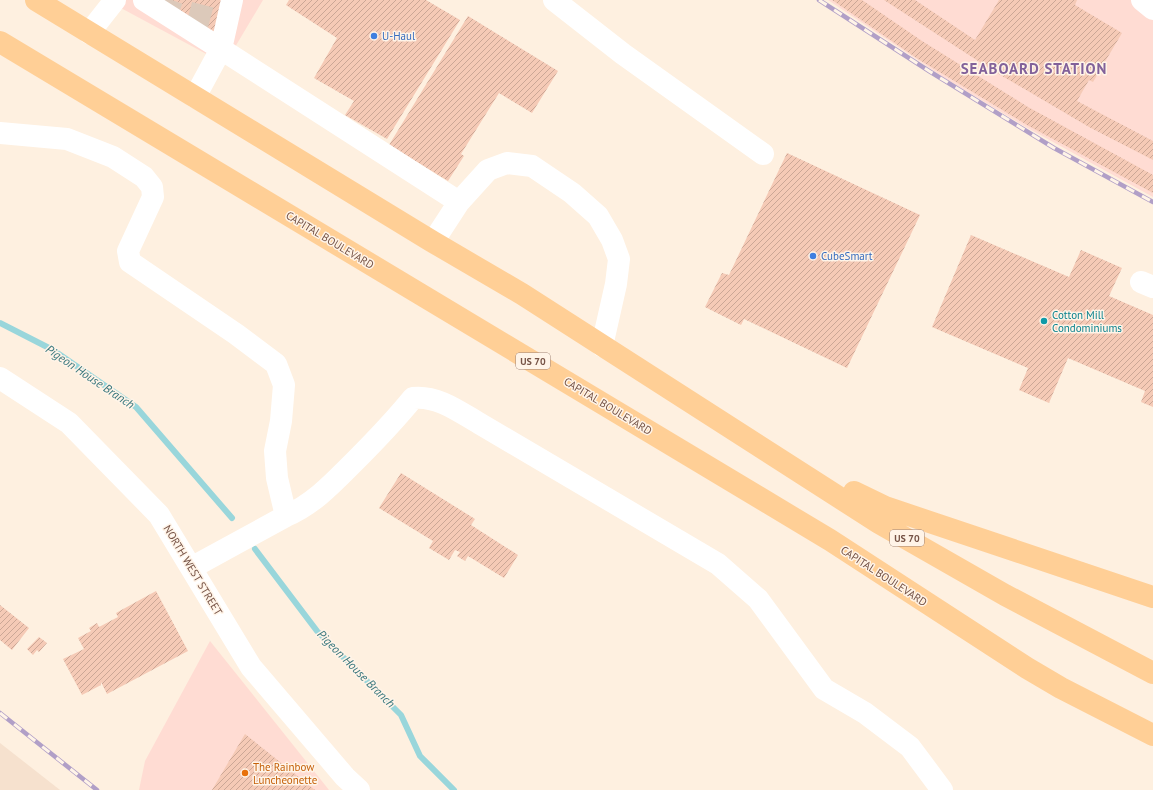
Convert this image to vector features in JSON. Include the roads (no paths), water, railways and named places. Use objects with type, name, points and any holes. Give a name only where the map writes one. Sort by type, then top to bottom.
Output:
[{"type":"main road","name":"US 70","points":[[36,0],[433,242],[522,294],[737,430],[880,523],[1005,595],[1153,673]]},
{"type":"main road","name":"CAPITAL BOULEVARD","points":[[0,42],[778,509],[1027,668],[1153,735]]},
{"type":"main road","points":[[737,430],[761,446],[884,507],[1153,597]]},
{"type":"street","points":[[89,33],[115,0]]},
{"type":"street","points":[[144,0],[168,12],[196,29],[221,49],[459,202]]},
{"type":"street","points":[[195,97],[221,49],[232,0]]},
{"type":"street","points":[[554,0],[629,59],[763,154]]},
{"type":"street","points":[[1142,0],[1153,9]]},
{"type":"street","points":[[0,133],[67,138],[113,157],[144,177],[152,187],[153,197],[128,251],[130,262],[236,334],[276,364],[284,385],[281,421],[276,451],[277,478],[286,516]]},
{"type":"street","points":[[433,242],[459,202],[488,170],[507,163],[532,166],[572,194],[598,216],[612,240],[619,259],[616,284],[602,346]]},
{"type":"street","name":"NORTH WEST STREET","points":[[0,378],[70,422],[159,514],[251,667],[354,788]]},
{"type":"street","points":[[191,568],[299,510],[326,490],[389,426],[413,398],[425,396],[445,404],[718,564],[758,599],[824,689],[864,713],[910,747],[942,790]]},
{"type":"waterway","name":"Pigeon House Branch","points":[[0,323],[53,350],[136,407],[232,518]]},
{"type":"waterway","name":"Pigeon House Branch","points":[[255,549],[317,631],[401,715],[420,756],[454,790]]},
{"type":"tunnel","points":[[169,8],[172,0]]},
{"type":"tunnel","points":[[197,26],[204,0]]},
{"type":"railway","points":[[819,0],[929,71],[1054,148],[1153,202]]},
{"type":"railway","points":[[0,713],[97,790]]},
{"type":"place","name":"U-Haul","points":[[374,36]]},
{"type":"place","name":"CubeSmart","points":[[813,256]]},
{"type":"place","name":"Cotton Mill Condominiums","points":[[1044,321]]},
{"type":"place","name":"The Rainbow Luncheonette","points":[[245,773]]},
{"type":"district","name":"SEABOARD STATION","points":[[1034,69]]}]
